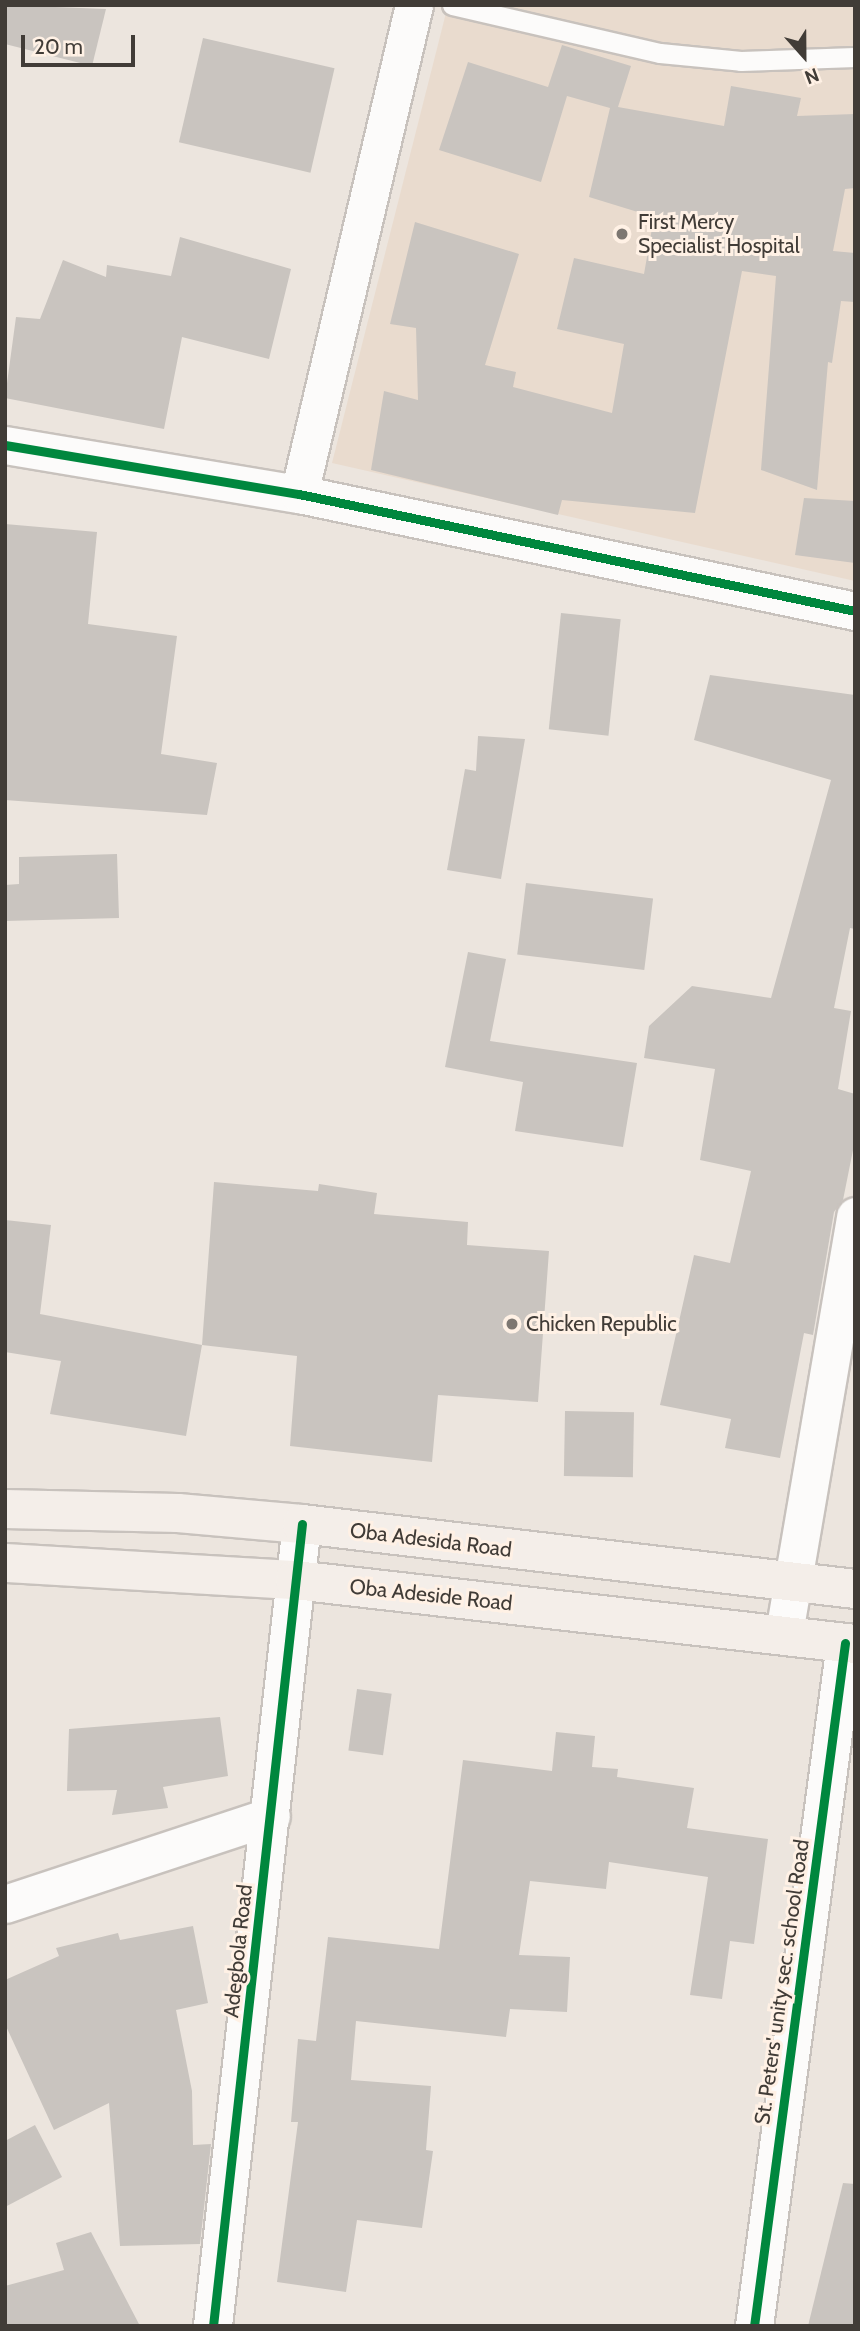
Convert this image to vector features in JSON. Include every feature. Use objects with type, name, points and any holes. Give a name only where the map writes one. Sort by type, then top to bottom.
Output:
[{"type":"main road","name":"Oba Adesida Road","points":[[5,1509],[178,1513],[302,1524],[855,1589]]},
{"type":"main road","name":"Oba Adeside Road","points":[[5,1563],[295,1580],[784,1633],[850,1643]]},
{"type":"street","points":[[299,494],[414,5]]},
{"type":"street","points":[[5,445],[299,494],[855,611]]},
{"type":"street","points":[[784,1633],[796,1583],[855,1216]]},
{"type":"street","name":"Adegbola Road","points":[[214,2326],[302,1524]]},
{"type":"street","name":"St. Peters' unity sec. school Road","points":[[754,2326],[850,1643]]},
{"type":"street","points":[[5,1904],[271,1816]]},
{"type":"lane","points":[[452,5],[660,53],[741,61],[855,57]]},
{"type":"shaded area","name":"First Mercy Specialist Hospital","points":[[448,5],[855,5],[855,581],[332,463]]},
{"type":"building","points":[[5,5],[106,9],[92,66],[5,44]]},
{"type":"building","points":[[203,38],[335,68],[310,173],[179,142]]},
{"type":"building","points":[[562,45],[631,66],[618,107],[724,126],[731,86],[801,98],[797,116],[855,114],[855,188],[845,189],[833,251],[855,253],[855,302],[841,301],[832,363],[828,362],[817,490],[761,470],[776,276],[742,271],[695,513],[562,500],[558,515],[371,470],[384,391],[418,400],[416,328],[390,324],[415,222],[519,254],[485,365],[516,372],[513,387],[612,413],[624,344],[557,329],[574,258],[644,274],[654,217],[589,197],[610,108],[567,96],[541,182],[439,150],[468,62],[548,87]]},
{"type":"building","points":[[180,237],[291,269],[269,359],[182,337],[164,429],[5,398],[16,317],[40,319],[63,260],[106,277],[107,265],[171,276]]},
{"type":"building","points":[[804,498],[855,501],[855,563],[795,555]]},
{"type":"building","points":[[5,524],[97,532],[88,624],[177,636],[161,754],[217,763],[207,815],[5,800]]},
{"type":"building","points":[[561,613],[621,619],[608,736],[549,729]]},
{"type":"building","points":[[710,675],[855,695],[855,929],[850,928],[834,1008],[851,1011],[838,1089],[855,1094],[855,1140],[843,1200],[834,1212],[813,1335],[804,1333],[780,1458],[725,1448],[731,1419],[660,1405],[694,1255],[730,1263],[751,1171],[700,1160],[715,1069],[644,1058],[649,1026],[692,986],[771,998],[831,780],[694,740]]},
{"type":"building","points":[[478,736],[525,739],[501,879],[447,870],[465,769],[476,771]]},
{"type":"building","points":[[117,854],[119,918],[5,921],[5,885],[19,884],[19,857]]},
{"type":"building","points":[[526,883],[653,899],[644,970],[517,954]]},
{"type":"building","points":[[468,952],[506,959],[490,1041],[637,1063],[623,1147],[515,1131],[523,1082],[445,1067]]},
{"type":"building","points":[[214,1182],[318,1191],[319,1184],[377,1193],[374,1214],[468,1222],[467,1245],[549,1251],[538,1402],[438,1395],[432,1462],[290,1446],[297,1356],[202,1345]]},
{"type":"building","points":[[5,1220],[51,1225],[40,1314],[202,1345],[186,1436],[50,1414],[61,1361],[5,1352]]},
{"type":"building","points":[[565,1411],[634,1412],[633,1477],[564,1476]]},
{"type":"building","points":[[357,1689],[392,1694],[383,1755],[348,1750]]},
{"type":"building","points":[[220,1717],[228,1776],[163,1787],[168,1808],[112,1815],[117,1790],[67,1791],[69,1729]]},
{"type":"building","points":[[556,1732],[595,1736],[592,1767],[618,1769],[617,1777],[694,1788],[687,1828],[768,1839],[754,1944],[730,1941],[722,1999],[690,1995],[708,1877],[609,1862],[606,1889],[530,1881],[519,1955],[570,1957],[567,2012],[510,2009],[506,2037],[356,2021],[351,2080],[431,2086],[426,2150],[433,2151],[422,2228],[357,2220],[346,2292],[277,2282],[298,2122],[291,2122],[298,2039],[316,2041],[328,1937],[439,1949],[463,1760],[552,1771]]},
{"type":"building","points":[[193,1926],[208,2003],[176,2010],[192,2091],[193,2145],[211,2144],[200,2244],[120,2246],[109,2103],[54,2130],[5,2024],[5,1980],[59,1956],[56,1948],[118,1933],[120,1940]]},
{"type":"building","points":[[35,2125],[62,2177],[5,2207],[5,2141]]},
{"type":"building","points":[[843,2183],[855,2184],[855,2326],[808,2326]]},
{"type":"building","points":[[91,2232],[140,2326],[5,2326],[5,2286],[64,2270],[56,2243]]},
{"type":"cycle path","points":[[5,445],[299,494],[855,611]]},
{"type":"cycle path","points":[[213,2326],[302,1524]]},
{"type":"cycle path","points":[[754,2326],[845,1643]]},
{"type":"place","name":"First Mercy Specialist Hospital","points":[[622,234]]},
{"type":"place","name":"Chicken Republic","points":[[512,1324]]}]
